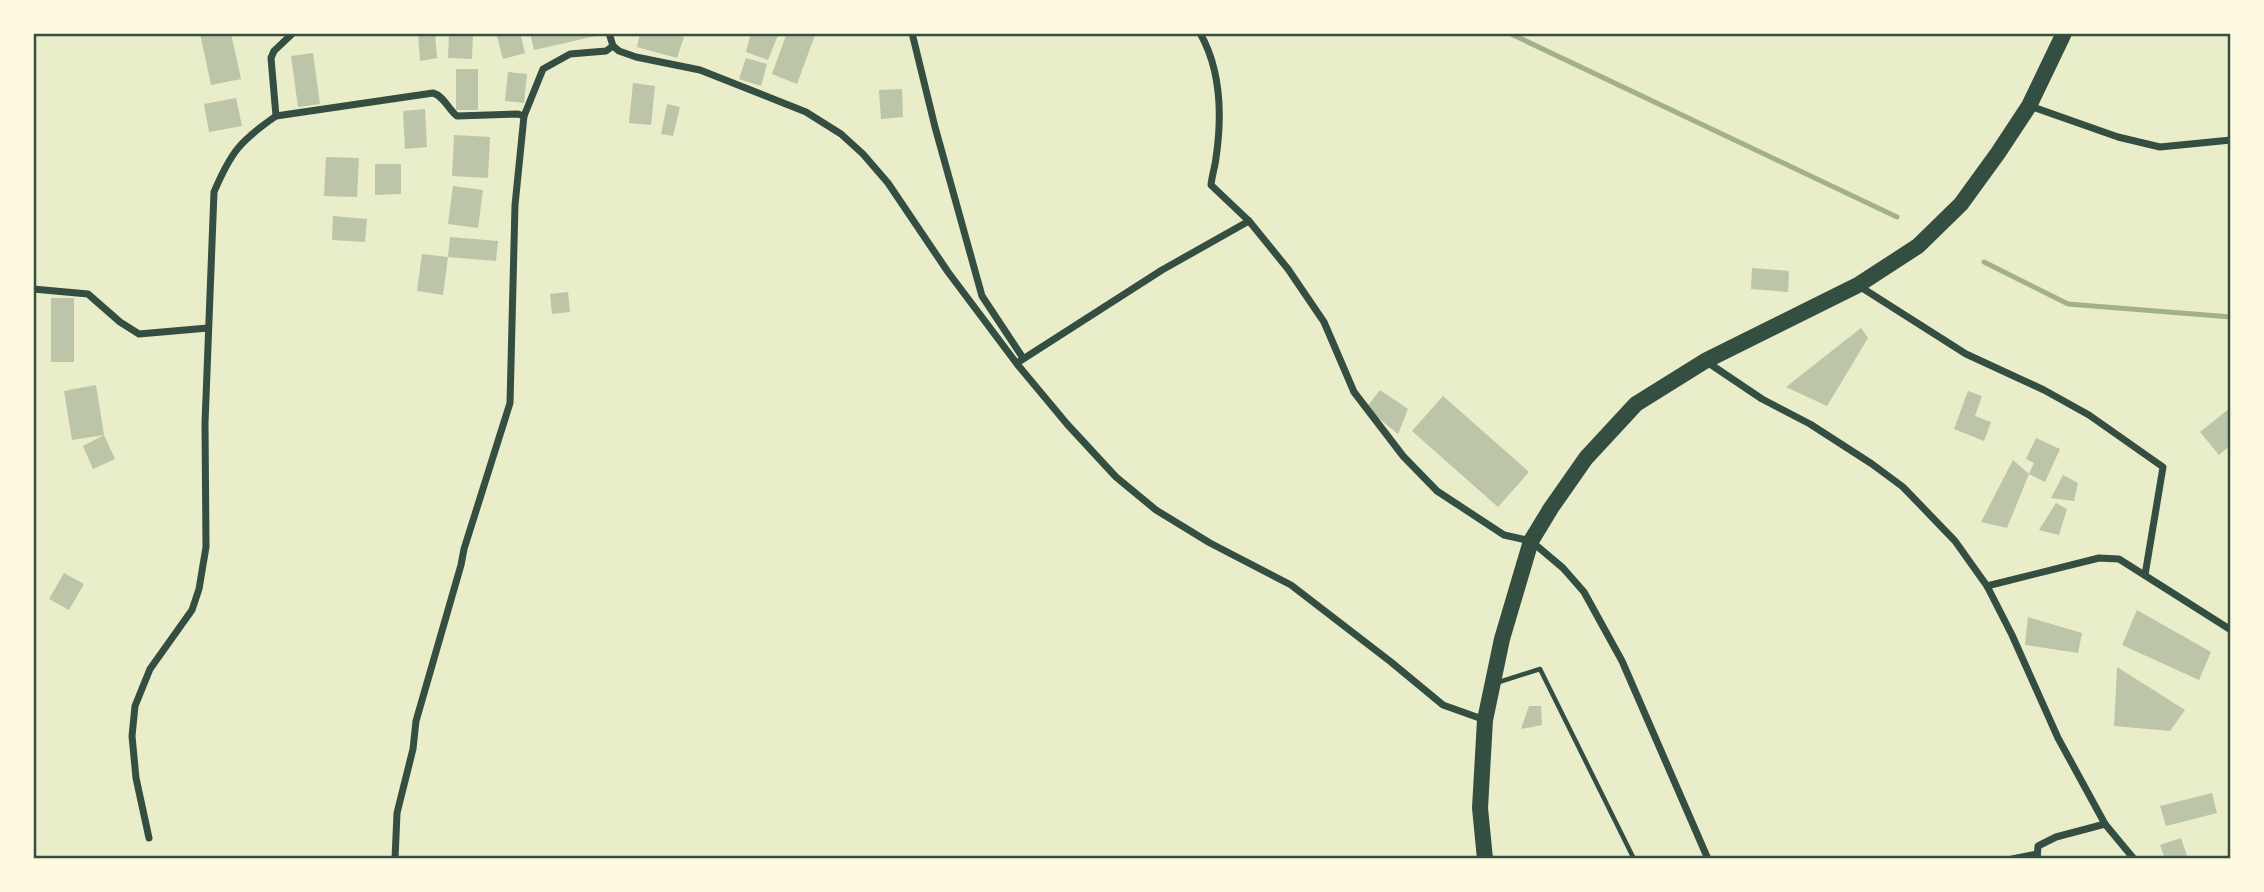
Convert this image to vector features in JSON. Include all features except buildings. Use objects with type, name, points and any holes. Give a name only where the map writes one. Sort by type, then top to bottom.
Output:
[{"type":"highway","points":[[1485,859],[1480,808],[1485,720],[1502,639],[1531,541],[1586,458],[1636,404],[1705,360],[1858,285],[1918,246],[1961,204],[2029,106],[2064,33]]},
{"type":"street","points":[[276,116],[271,58],[274,51],[293,33]]},
{"type":"street","points":[[608,33],[613,46],[619,51],[700,70],[806,112],[841,134],[888,183],[948,272],[1068,424],[1116,477],[1156,510],[1210,543],[1291,585],[1443,705],[1485,720]]},
{"type":"street","points":[[912,33],[934,127],[982,296],[1020,361]]},
{"type":"street","points":[[1200,33],[1207,46],[1218,89],[1220,117],[1212,185],[1249,221],[1288,269],[1324,322],[1354,393],[1404,456],[1437,491],[1504,535],[1531,541],[1563,568],[1584,592],[1622,661],[1708,859]]},
{"type":"street","points":[[395,859],[397,813],[413,749],[416,721],[464,549],[510,403],[515,205],[524,116],[543,69],[570,54],[606,51],[613,46]]},
{"type":"street","points":[[149,838],[136,778],[132,736],[135,706],[150,668],[192,610],[199,589],[206,547],[205,424],[214,192],[228,159],[250,134],[276,116],[433,93],[439,95],[449,110],[457,116],[524,116]]},
{"type":"street","points":[[2029,106],[2118,137],[2160,147],[2231,140]]},
{"type":"street","points":[[1020,361],[1162,270],[1249,221]]},
{"type":"street","points":[[1858,285],[1966,354],[2044,390],[2089,415],[2163,467],[2145,575]]},
{"type":"street","points":[[33,289],[88,294],[139,334],[208,328]]},
{"type":"street","points":[[1705,360],[1903,487],[1955,541],[1987,586],[2058,738],[2105,824],[2134,859]]},
{"type":"street","points":[[1987,586],[2099,558],[2119,559],[2231,631]]},
{"type":"street","points":[[2012,859],[2037,856],[2038,846],[2056,837],[2105,824]]},
{"type":"lane","points":[[1493,684],[1541,669],[1634,859]]},
{"type":"waterway","points":[[1509,33],[1897,217]]},
{"type":"waterway","points":[[1984,262],[2068,304],[2231,317]]}]
